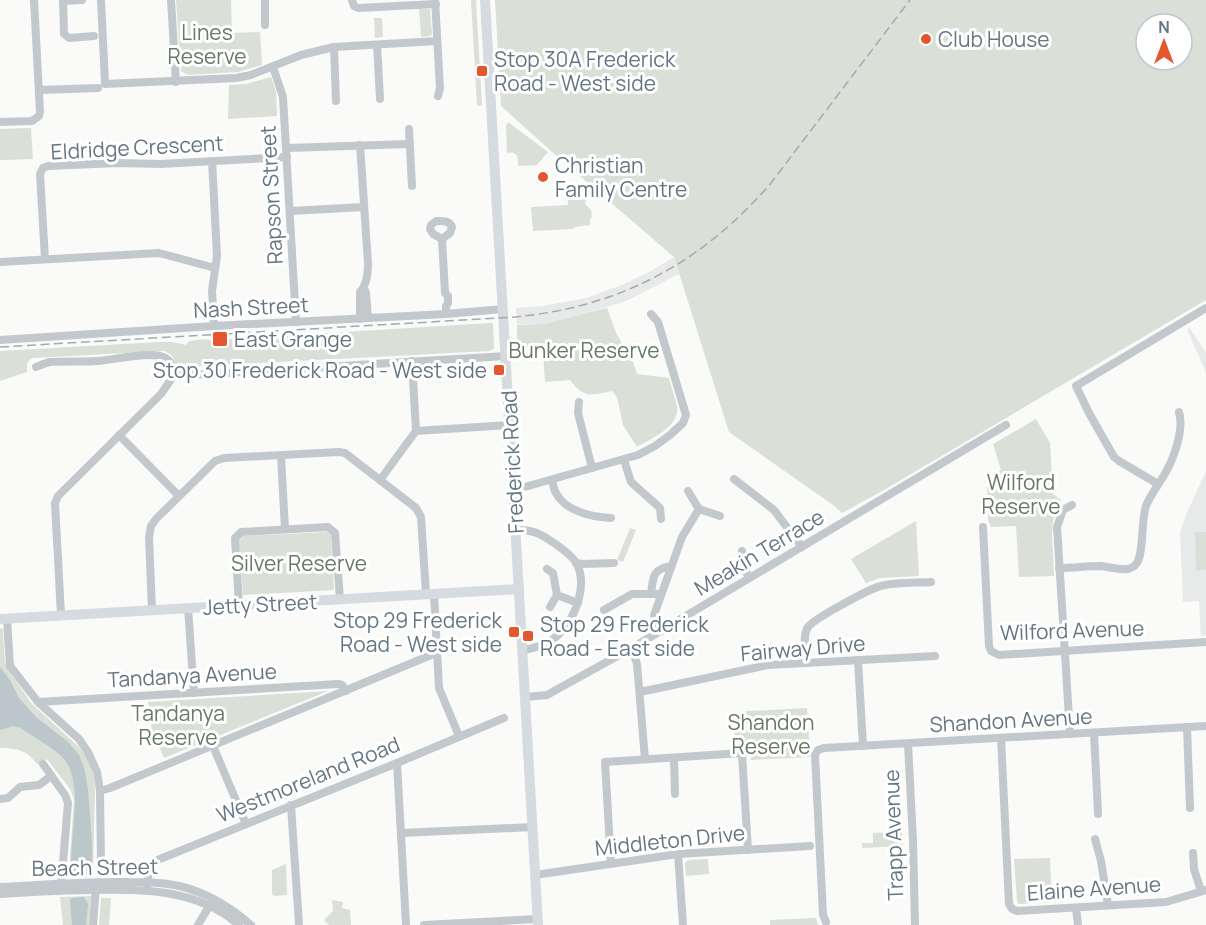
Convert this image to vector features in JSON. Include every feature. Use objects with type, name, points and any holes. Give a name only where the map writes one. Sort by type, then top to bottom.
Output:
[{"type":"main road","name":"Frederick Road","points":[[485,0],[538,922]]},
{"type":"main road","name":"Jetty Street","points":[[3,619],[519,589]]},
{"type":"street","points":[[0,122],[32,121],[40,112],[34,0]]},
{"type":"street","points":[[82,0],[63,1],[64,34],[69,38],[94,36]]},
{"type":"street","points":[[101,0],[105,84],[236,78],[251,75],[301,55],[334,47],[437,41]]},
{"type":"street","points":[[171,0],[176,82]]},
{"type":"street","points":[[265,0],[265,25]]},
{"type":"street","points":[[352,0],[354,6],[358,8],[436,2],[440,87],[438,96]]},
{"type":"street","points":[[377,45],[380,99]]},
{"type":"street","points":[[334,47],[336,101]]},
{"type":"street","name":"Rapson Street","points":[[273,67],[283,92],[296,322]]},
{"type":"street","points":[[39,90],[98,88]]},
{"type":"street","points":[[409,129],[412,186]]},
{"type":"street","points":[[287,147],[409,144]]},
{"type":"street","points":[[360,145],[368,263],[364,288],[360,292],[364,319]]},
{"type":"street","name":"Eldridge Crescent","points":[[45,259],[40,174],[43,168],[287,157]]},
{"type":"street","points":[[212,161],[217,256],[212,291],[214,326]]},
{"type":"street","points":[[290,211],[364,207]]},
{"type":"street","points":[[442,239],[445,293],[448,303],[446,310]]},
{"type":"street","points":[[0,262],[159,253],[215,268]]},
{"type":"street","points":[[1158,484],[1114,457],[1076,386],[1206,308]]},
{"type":"street","name":"Nash Street","points":[[0,340],[364,319],[446,310],[503,309]]},
{"type":"street","points":[[514,490],[638,455],[655,446],[683,423],[686,415],[658,322],[651,314]]},
{"type":"street","points":[[36,366],[46,362],[97,361],[150,355],[168,359],[173,365],[175,376]]},
{"type":"street","points":[[62,615],[55,502],[58,496],[161,394],[175,376],[506,356]]},
{"type":"street","points":[[380,480],[416,430],[412,361]]},
{"type":"street","points":[[579,402],[578,414],[592,468]]},
{"type":"street","points":[[1059,568],[1099,566],[1125,569],[1136,565],[1140,557],[1143,516],[1147,503],[1167,470],[1174,453],[1181,427],[1179,412]]},
{"type":"street","points":[[416,430],[509,425]]},
{"type":"street","name":"Meakin Terrace","points":[[525,697],[548,695],[632,648],[1006,425]]},
{"type":"street","points":[[119,435],[179,496]]},
{"type":"street","points":[[152,610],[149,537],[151,526],[215,461],[224,458],[345,453],[416,508],[421,517],[439,688],[459,736]]},
{"type":"street","points":[[281,455],[285,530]]},
{"type":"street","points":[[624,460],[631,482],[660,508],[661,519]]},
{"type":"street","points":[[734,479],[774,510],[802,547]]},
{"type":"street","points":[[552,480],[556,494],[574,509],[594,517],[611,518]]},
{"type":"street","points":[[687,491],[699,510],[720,516]]},
{"type":"street","points":[[1070,734],[1057,527],[1063,510],[1072,505]]},
{"type":"street","points":[[662,631],[654,615],[682,537],[699,510]]},
{"type":"street","points":[[239,605],[235,538],[241,532],[328,527],[335,533],[340,599]]},
{"type":"street","name":"Wilford Avenue","points":[[982,527],[991,651],[999,655],[1206,642]]},
{"type":"street","points":[[516,530],[529,530],[541,534],[567,553],[576,563],[581,587],[574,612],[560,633],[537,647],[523,650]]},
{"type":"street","points":[[742,551],[742,565],[749,577]]},
{"type":"street","points":[[576,563],[614,562]]},
{"type":"street","points":[[651,594],[653,575],[662,567],[671,566]]},
{"type":"street","points":[[547,569],[553,573],[557,595],[550,607]]},
{"type":"street","points":[[806,663],[805,635],[807,628],[816,620],[871,589],[883,585],[931,582]]},
{"type":"street","points":[[603,610],[632,594],[661,594]]},
{"type":"street","points":[[557,595],[578,603]]},
{"type":"street","points":[[188,608],[194,693]]},
{"type":"street","points":[[3,619],[10,666],[38,702],[79,739],[97,772],[100,791],[101,864]]},
{"type":"street","points":[[632,648],[637,664],[645,759]]},
{"type":"street","points":[[100,791],[436,653]]},
{"type":"street","name":"Fairway Drive","points":[[640,692],[768,665],[935,656]]},
{"type":"street","points":[[858,660],[863,746]]},
{"type":"street","name":"Tandanya Avenue","points":[[38,702],[338,684],[342,685],[346,691]]},
{"type":"street","name":"Westmoreland Road","points":[[147,886],[149,867],[155,861],[504,718]]},
{"type":"street","name":"Shandon Avenue","points":[[826,922],[823,915],[816,778],[815,755],[818,750],[1206,726]]},
{"type":"street","points":[[1187,727],[1190,808]]},
{"type":"street","points":[[1094,733],[1098,814]]},
{"type":"street","name":"Elaine Avenue","points":[[1001,738],[1012,909],[1017,911],[1166,902],[1203,891]]},
{"type":"street","name":"Trapp Avenue","points":[[908,744],[915,925]]},
{"type":"street","points":[[213,746],[246,824]]},
{"type":"street","points":[[611,864],[605,762],[742,753],[748,850]]},
{"type":"street","points":[[674,758],[675,794]]},
{"type":"street","points":[[397,763],[406,925]]},
{"type":"street","points":[[43,765],[65,795],[68,803],[61,887]]},
{"type":"street","points":[[0,799],[8,798],[20,787],[39,785],[51,776]]},
{"type":"street","points":[[291,805],[299,925]]},
{"type":"street","points":[[401,833],[533,827]]},
{"type":"street","points":[[1095,839],[1108,905]]},
{"type":"street","name":"Middleton Drive","points":[[536,875],[678,854],[810,846]]},
{"type":"street","points":[[1193,853],[1194,869],[1203,891]]},
{"type":"street","points":[[678,854],[683,925]]},
{"type":"street","points":[[93,925],[96,886]]},
{"type":"street","name":"Beach Street","points":[[0,887],[179,886],[200,892],[239,925]]},
{"type":"street","name":"Beach Street","points":[[0,894],[61,887]]},
{"type":"street","points":[[198,925],[211,903]]},
{"type":"street","name":"Beach Street","points":[[211,903],[236,913],[251,925]]},
{"type":"street","points":[[1076,908],[1078,925]]},
{"type":"street","points":[[424,925],[538,922]]},
{"type":"shaded area","points":[[674,257],[679,274],[626,301],[544,324],[517,324],[516,308],[543,306],[586,298],[622,285]]},
{"type":"shaded area","points":[[1190,328],[1206,353],[1206,373],[1187,329]]},
{"type":"shaded area","points":[[1206,471],[1206,635],[1201,636],[1199,601],[1183,602],[1180,533]]},
{"type":"shaded area","points":[[0,667],[19,698],[36,717],[68,742],[79,755],[85,771],[88,790],[92,842],[92,869],[83,875],[70,873],[75,802],[70,769],[65,760],[56,752],[22,729],[13,727],[0,730]]},
{"type":"shaded area","points":[[84,897],[88,904],[86,925],[72,925],[70,900]]},
{"type":"green space","name":"Lines Reserve","points":[[176,0],[231,0],[232,33],[260,32],[262,65],[238,72],[188,75],[181,71]]},
{"type":"green space","points":[[471,0],[476,0],[482,105],[477,106]]},
{"type":"green space","points":[[495,0],[1206,0],[1206,300],[842,513],[729,432],[674,257],[501,106]]},
{"type":"green space","points":[[419,9],[430,9],[432,35],[430,36],[421,37]]},
{"type":"green space","points":[[374,18],[382,18],[383,37],[375,38]]},
{"type":"green space","points":[[271,77],[276,92],[277,116],[228,119],[229,85],[246,84]]},
{"type":"green space","points":[[508,122],[548,152],[537,165],[518,166],[517,155],[507,153],[506,126]]},
{"type":"green space","points":[[31,128],[33,159],[0,160],[0,129]]},
{"type":"green space","points":[[567,186],[574,187],[586,198],[585,204],[591,210],[592,216],[590,225],[573,229],[533,231],[531,207],[568,205]]},
{"type":"green space","name":"Bunker Reserve","points":[[607,308],[616,333],[633,362],[637,374],[669,378],[677,406],[677,413],[670,426],[637,447],[623,425],[617,397],[612,391],[589,394],[584,393],[570,380],[545,382],[543,352],[517,345],[517,325],[544,324]]},
{"type":"green space","points":[[493,324],[494,348],[490,351],[182,367],[178,367],[172,356],[165,351],[33,358],[28,362],[27,372],[0,381],[0,351],[159,342],[186,345],[189,341],[200,340],[222,342],[230,339]]},
{"type":"green space","name":"Wilford Reserve","points":[[1036,419],[1050,443],[1053,494],[1061,500],[1053,521],[1054,576],[1019,577],[1016,526],[991,527],[988,520],[987,479],[1001,470],[993,444]]},
{"type":"green space","points":[[916,521],[919,576],[880,578],[866,583],[851,559]]},
{"type":"green space","points":[[630,528],[636,530],[623,562],[617,560]]},
{"type":"green space","name":"Silver Reserve","points":[[327,532],[331,535],[334,590],[243,595],[239,540],[243,536]]},
{"type":"green space","points":[[1195,532],[1206,532],[1206,570],[1196,571]]},
{"type":"green space","points":[[0,628],[3,629],[5,663],[9,671],[32,704],[87,756],[95,790],[93,877],[72,878],[69,873],[74,799],[70,789],[47,759],[37,764],[29,755],[21,751],[0,748]]},
{"type":"green space","name":"Tandanya Reserve","points":[[328,691],[164,758],[152,730],[148,702]]},
{"type":"green space","name":"Shandon Reserve","points":[[807,708],[810,757],[750,760],[752,751],[749,746],[741,743],[735,746],[733,712]]},
{"type":"green space","points":[[902,832],[903,846],[862,848],[862,843],[873,843],[873,833]]},
{"type":"green space","points":[[1050,858],[1052,902],[1019,904],[1014,859]]},
{"type":"green space","points":[[708,859],[709,874],[686,876],[685,863],[688,860]]},
{"type":"green space","points":[[286,864],[287,894],[274,896],[272,894],[272,870]]},
{"type":"green space","points":[[91,896],[89,925],[63,925],[60,897]]},
{"type":"green space","points":[[101,898],[111,898],[109,925],[99,925]]},
{"type":"green space","points":[[332,900],[343,902],[342,908],[350,910],[351,925],[329,925],[324,920],[333,911]]},
{"type":"green space","points":[[816,918],[818,925],[770,925],[770,920]]},
{"type":"railway","points":[[0,347],[515,317],[553,312],[590,303],[624,291],[687,258],[717,236],[744,211],[771,183],[910,0]]},
{"type":"place","name":"Club House","points":[[926,39]]},
{"type":"place","name":"Stop 30A Frederick Road - West side","points":[[482,71]]},
{"type":"place","name":"Christian Family Centre","points":[[543,177]]},
{"type":"place","name":"East Grange","points":[[220,339]]},
{"type":"place","name":"Stop 30 Frederick Road - West side","points":[[499,370]]},
{"type":"place","name":"Stop 29 Frederick Road - West side","points":[[514,632]]},
{"type":"place","name":"Stop 29 Frederick Road - East side","points":[[528,636]]}]
